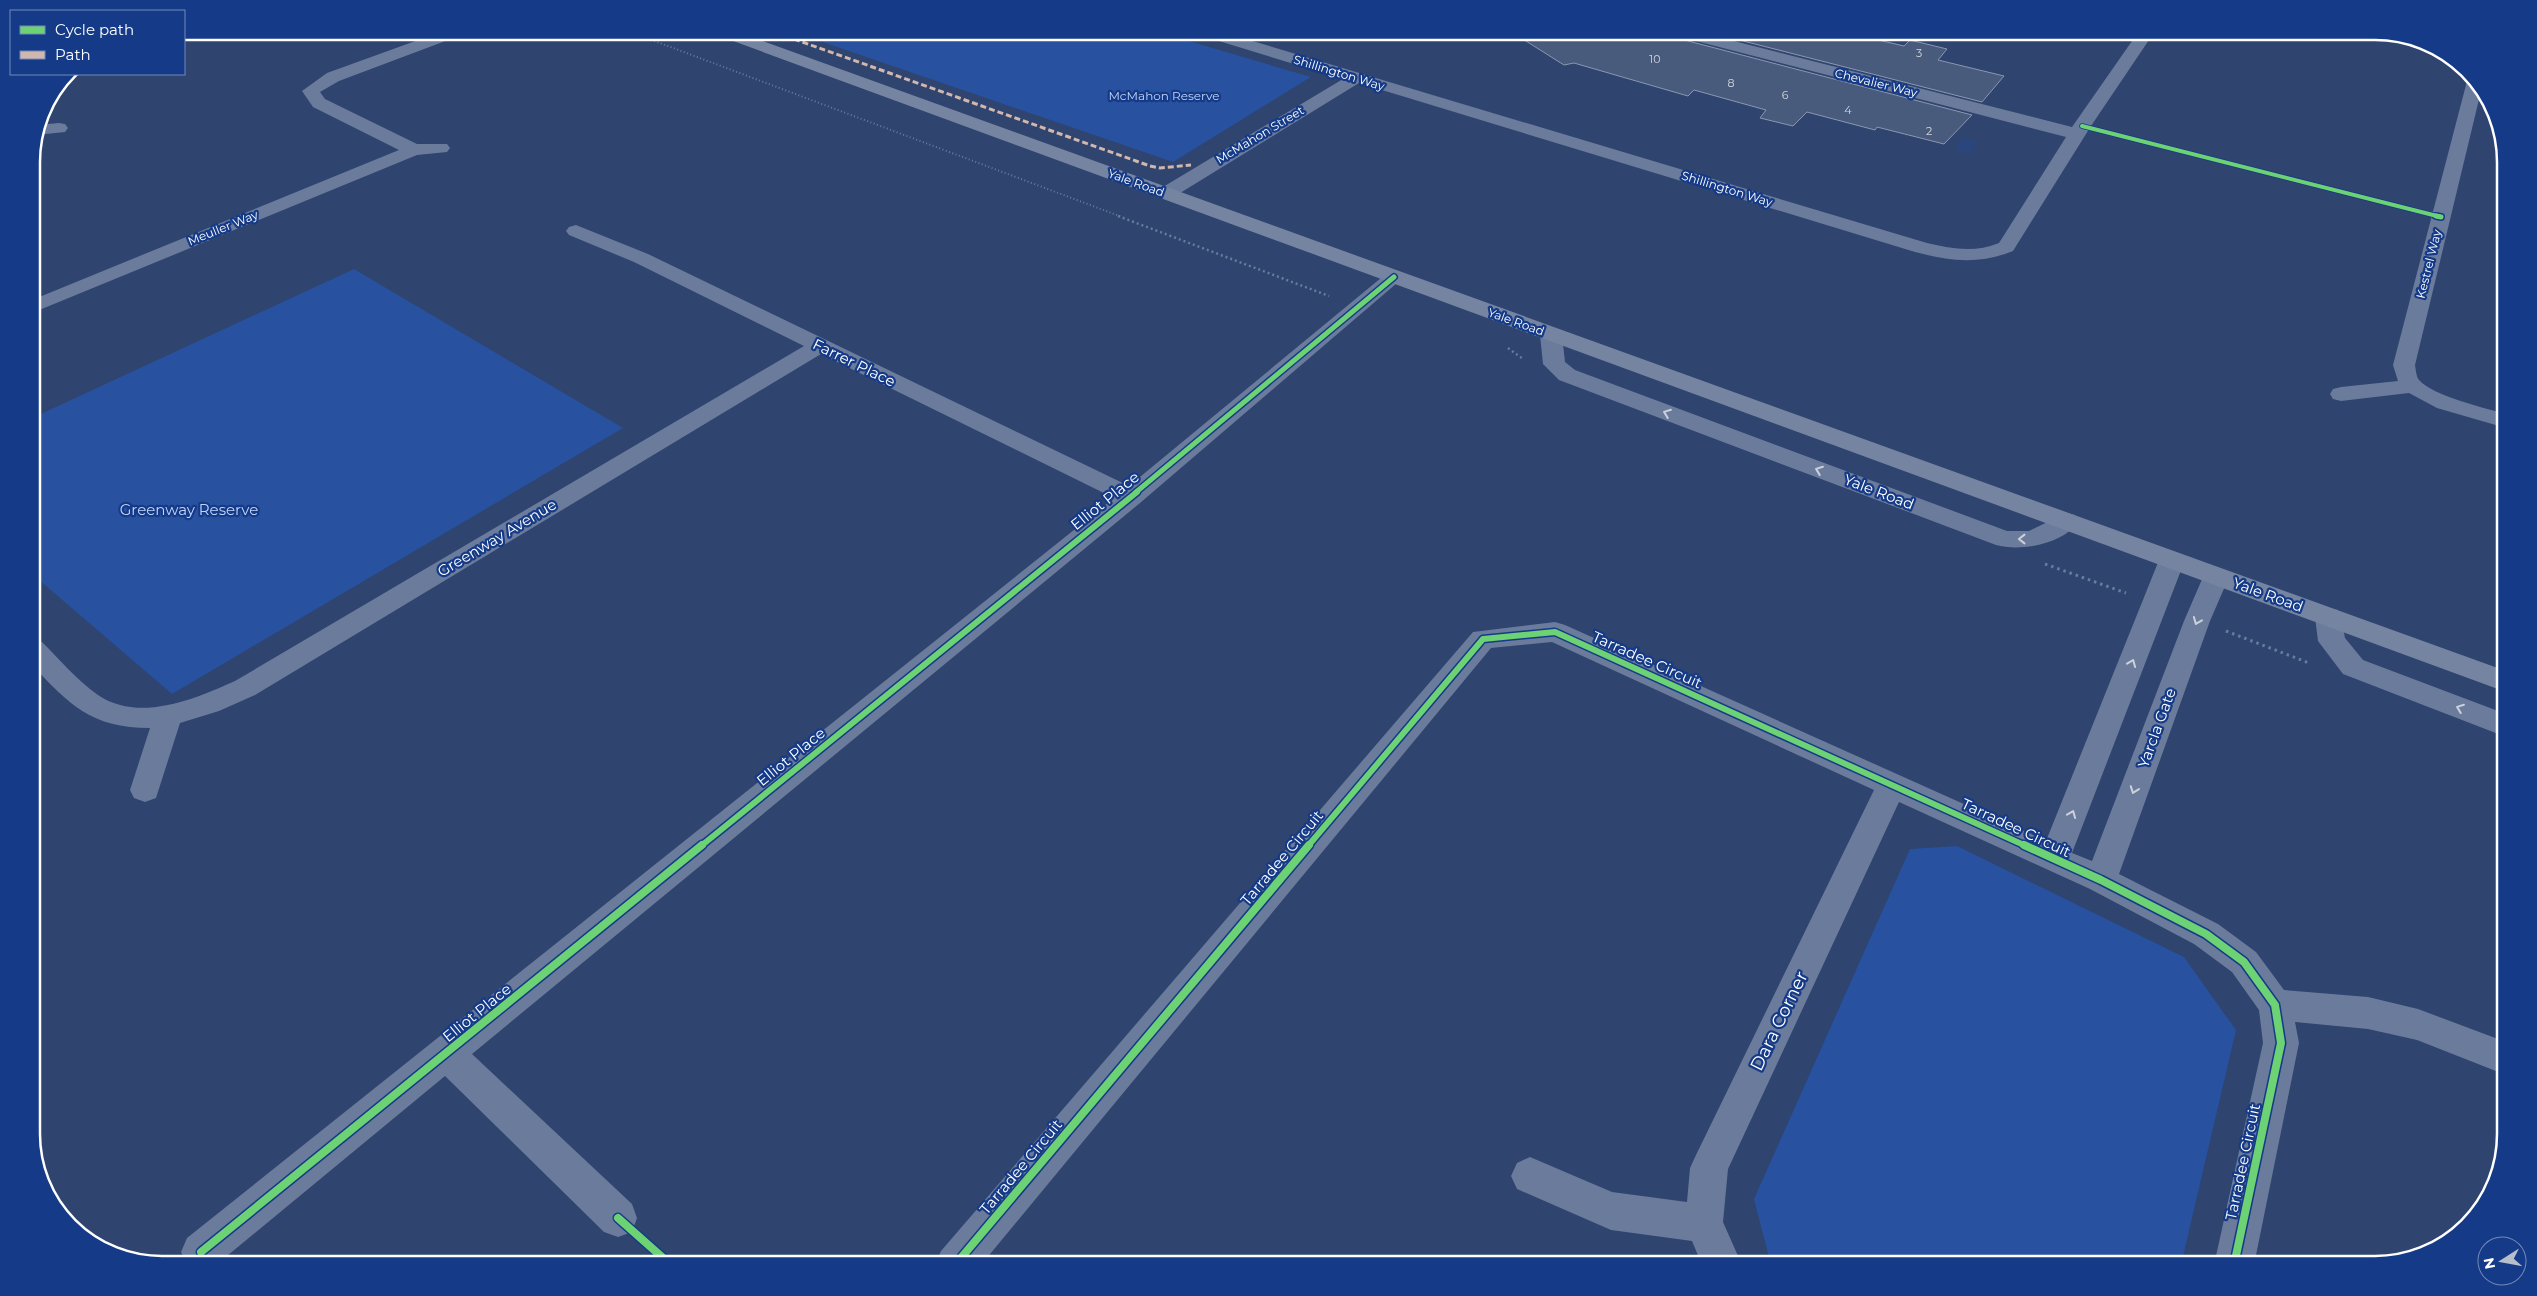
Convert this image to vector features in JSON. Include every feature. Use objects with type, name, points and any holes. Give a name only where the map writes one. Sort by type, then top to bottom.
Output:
[{"type":"main road","name":"Yale Road","points":[[745,40],[2497,679]]},
{"type":"street","points":[[414,150],[319,102],[310,91],[333,77],[434,40]]},
{"type":"street","name":"Shillington Way","points":[[1231,40],[1912,245],[1960,256],[1975,257],[1993,253],[2006,247],[2077,134],[2142,40]]},
{"type":"street","name":"Chevalier Way","points":[[1710,40],[2077,134]]},
{"type":"street","name":"McMahon Street","points":[[1165,194],[1356,78]]},
{"type":"street","name":"Kestrel Way","points":[[2412,386],[2405,375],[2404,365],[2473,89]]},
{"type":"street","points":[[44,129],[59,128]]},
{"type":"street","name":"Meuller Way","points":[[40,304],[414,150],[441,148]]},
{"type":"street","name":"Farrer Place","points":[[576,231],[640,258],[1131,497]]},
{"type":"street","name":"Elliot Place","points":[[202,1252],[1131,497],[1394,277]]},
{"type":"street","name":"Yale Road","points":[[1551,335],[1554,364],[1567,375],[1996,536],[2005,539],[2033,539],[2066,521]]},
{"type":"street","name":"Greenway Avenue","points":[[40,657],[92,706],[118,716],[168,717],[208,705],[245,688],[820,346]]},
{"type":"street","points":[[2341,394],[2412,386],[2458,407],[2497,418]]},
{"type":"street","points":[[2054,859],[2172,560]]},
{"type":"street","name":"Yarcla Gate","points":[[2101,880],[2197,621],[2216,576]]},
{"type":"street","points":[[2328,617],[2332,641],[2353,667],[2497,723]]},
{"type":"street","name":"Tarradee Circuit","points":[[963,1256],[1483,639],[1555,632],[2101,880],[2206,934],[2244,962],[2275,1005],[2281,1043],[2236,1256]]},
{"type":"street","points":[[145,790],[168,717]]},
{"type":"street","name":"Dara Corner","points":[[1718,1256],[1704,1222],[1709,1168],[1892,784]]},
{"type":"street","points":[[2275,1005],[2368,1013],[2418,1025],[2497,1056]]},
{"type":"street","name":"Elliot Place","points":[[447,1054],[618,1218]]},
{"type":"street","points":[[1530,1176],[1610,1211],[1704,1222]]},
{"type":"path","points":[[652,40],[1335,298]]},
{"type":"green space","name":"McMahon Reserve","points":[[817,40],[1186,40],[1311,77],[1173,162]]},
{"type":"green space","name":"Greenway Reserve","points":[[354,269],[623,428],[172,694],[40,581],[40,414]]},
{"type":"green space","points":[[1957,846],[2184,957],[2236,1030],[2183,1256],[1769,1256],[1754,1199],[1910,849]]},
{"type":"shaded area","points":[[1962,137],[1976,141],[1975,148],[1969,154],[1955,150]]},
{"type":"building","points":[[1524,40],[1684,40],[1972,115],[1944,144],[1877,127],[1875,130],[1807,112],[1793,126],[1760,118],[1766,110],[1694,90],[1688,96],[1574,63],[1564,65]]},
{"type":"building","points":[[1739,40],[1878,40],[1904,46],[1910,40],[1947,49],[1938,60],[2004,76],[1982,102]]},
{"type":"marked path","points":[[797,40],[1150,166],[1160,168],[1191,165]]},
{"type":"cycle path","points":[[2082,126],[2441,217]]},
{"type":"cycle path","points":[[201,1252],[1131,497],[1394,277]]},
{"type":"cycle path","points":[[963,1256],[1483,639],[1555,632],[2101,880],[2206,934],[2244,962],[2275,1005],[2281,1043],[2236,1256]]},
{"type":"cycle path","points":[[618,1218],[661,1256]]}]
